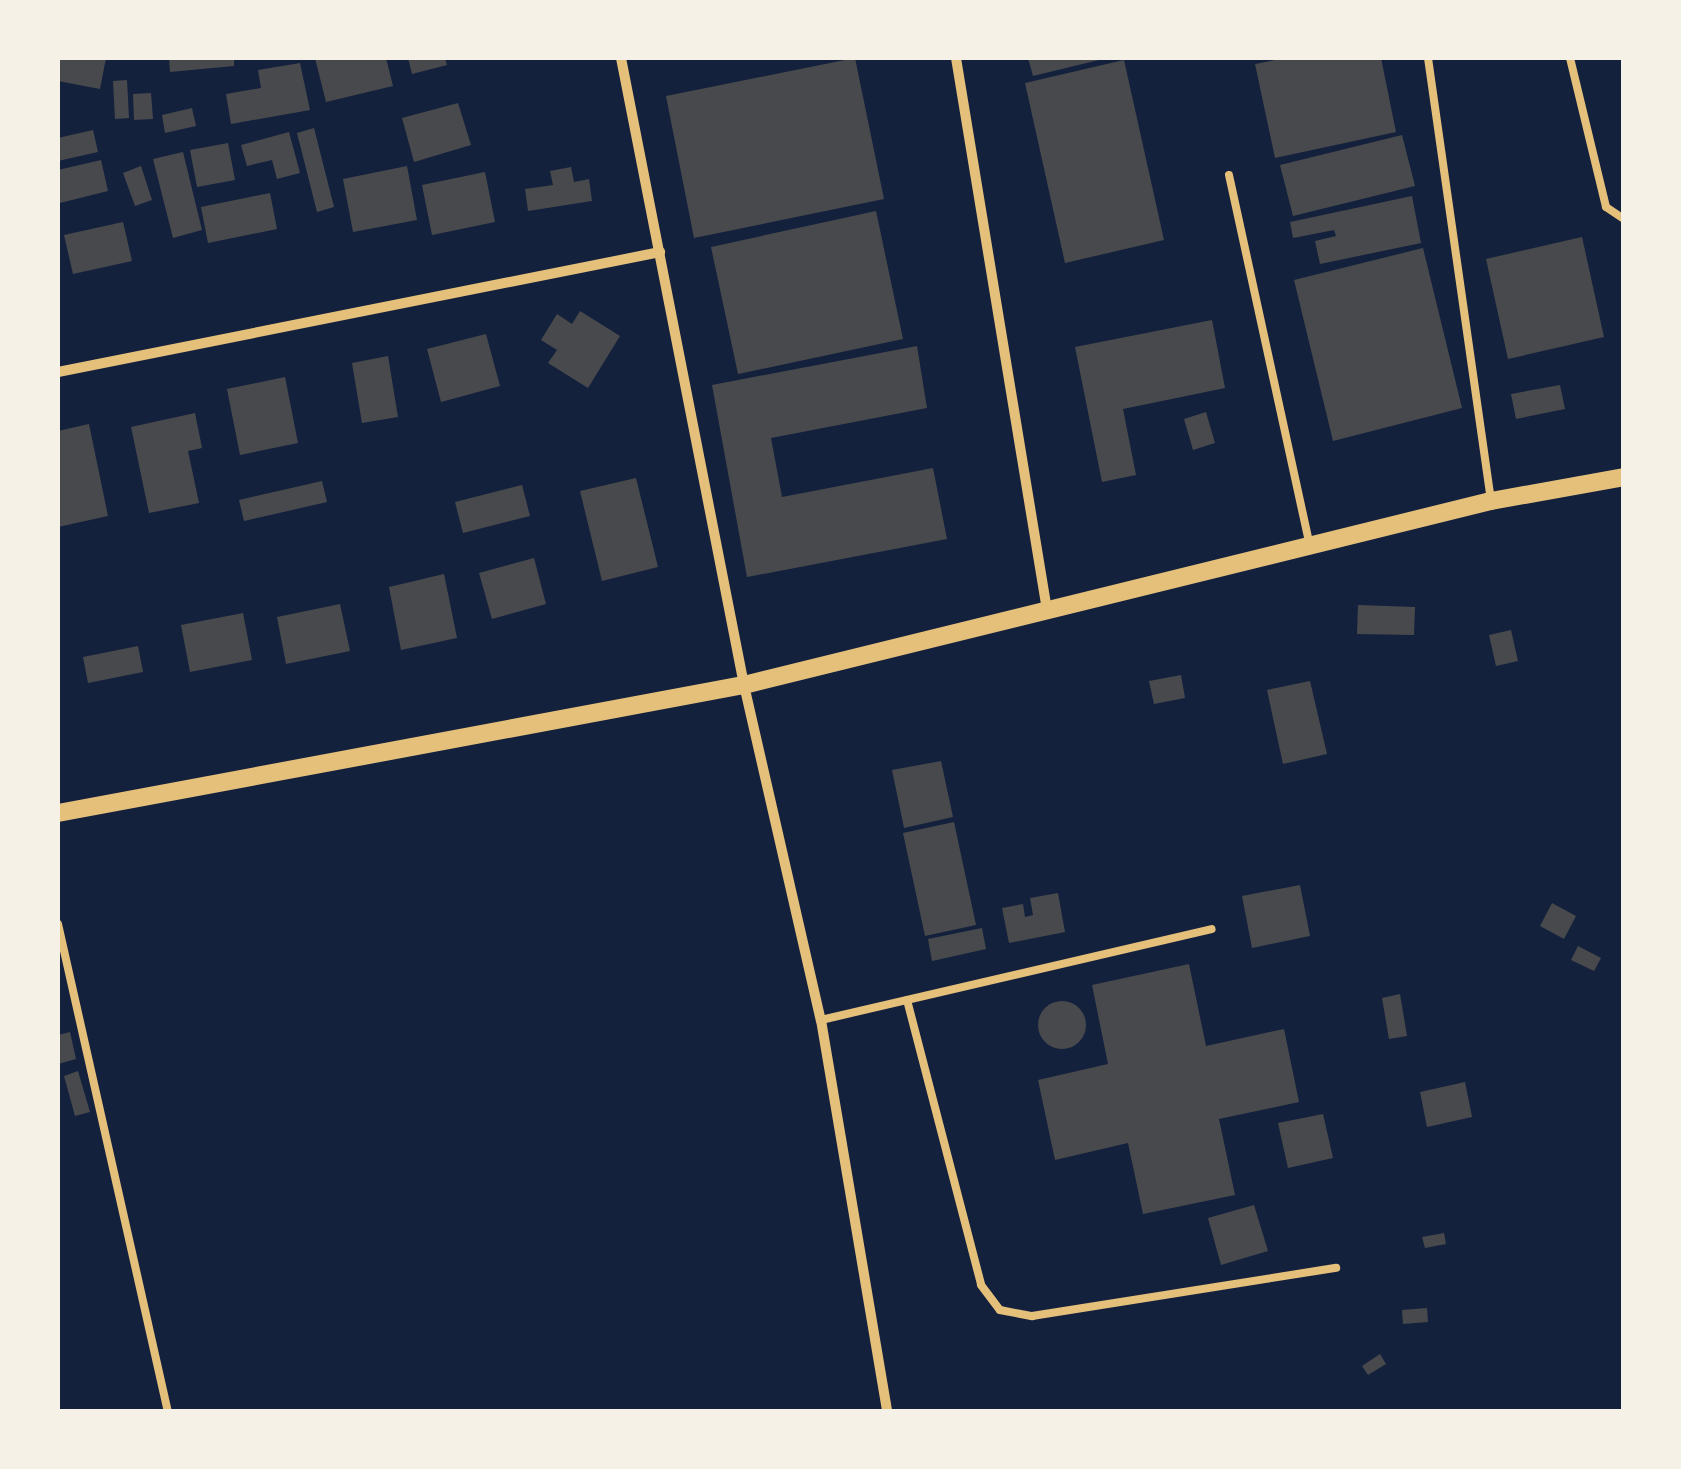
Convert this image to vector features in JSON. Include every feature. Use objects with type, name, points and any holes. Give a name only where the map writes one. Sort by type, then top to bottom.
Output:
[{"type":"street","points":[[620,58],[744,685],[821,1020],[886,1412]]},
{"type":"street","points":[[956,58],[1047,610]]},
{"type":"street","points":[[58,372],[660,252]]},
{"type":"street","points":[[58,813],[744,685],[1490,501],[1624,478]]},
{"type":"lane","points":[[1428,58],[1490,501]]},
{"type":"lane","points":[[1570,58],[1606,207],[1624,218]]},
{"type":"lane","points":[[1230,175],[1310,548]]},
{"type":"lane","points":[[58,924],[168,1412]]},
{"type":"lane","points":[[821,1020],[1212,929]]},
{"type":"lane","points":[[907,1000],[981,1284],[1000,1310],[1032,1316],[1336,1268]]},
{"type":"building","points":[[58,58],[106,58],[100,89],[58,81]]},
{"type":"building","points":[[169,58],[234,58],[234,66],[170,72]]},
{"type":"building","points":[[315,58],[386,58],[393,86],[326,102]]},
{"type":"building","points":[[408,58],[445,58],[447,65],[412,74]]},
{"type":"building","points":[[855,58],[884,199],[694,238],[666,96]]},
{"type":"building","points":[[1028,58],[1103,58],[1103,59],[1033,76]]},
{"type":"building","points":[[1286,58],[1381,58],[1396,132],[1275,158],[1255,64]]},
{"type":"building","points":[[1124,60],[1164,240],[1065,263],[1025,83]]},
{"type":"building","points":[[300,63],[310,110],[231,124],[226,94],[261,88],[258,70]]},
{"type":"building","points":[[127,80],[129,118],[115,119],[113,81]]},
{"type":"building","points":[[151,93],[153,119],[134,120],[133,94]]},
{"type":"building","points":[[458,103],[471,145],[414,162],[402,118]]},
{"type":"building","points":[[192,108],[196,126],[165,133],[162,115]]},
{"type":"building","points":[[314,128],[334,207],[317,212],[297,133]]},
{"type":"building","points":[[93,130],[98,152],[58,161],[58,138]]},
{"type":"building","points":[[289,132],[300,173],[277,179],[272,160],[247,166],[241,145]]},
{"type":"building","points":[[1402,135],[1415,186],[1293,216],[1280,165]]},
{"type":"building","points":[[228,143],[235,180],[197,187],[190,150]]},
{"type":"building","points":[[183,152],[202,230],[173,238],[153,159]]},
{"type":"building","points":[[101,160],[108,191],[60,203],[58,170]]},
{"type":"building","points":[[141,166],[152,200],[135,206],[123,173]]},
{"type":"building","points":[[407,166],[417,220],[353,232],[343,179]]},
{"type":"building","points":[[571,167],[574,182],[589,179],[592,201],[528,211],[525,189],[553,185],[550,171]]},
{"type":"building","points":[[485,172],[495,222],[432,235],[422,185]]},
{"type":"building","points":[[270,193],[277,229],[208,243],[201,207]]},
{"type":"building","points":[[1412,196],[1421,243],[1320,264],[1315,241],[1336,236],[1334,230],[1293,238],[1290,222]]},
{"type":"building","points":[[876,211],[903,339],[738,374],[711,247]]},
{"type":"building","points":[[123,222],[132,261],[73,274],[64,235]]},
{"type":"building","points":[[1582,237],[1604,337],[1508,359],[1486,259]]},
{"type":"building","points":[[1423,248],[1462,408],[1333,441],[1294,280]]},
{"type":"building","points":[[580,311],[620,336],[588,388],[548,363],[557,350],[541,340],[557,314],[572,324]]},
{"type":"building","points":[[1212,320],[1225,388],[1123,409],[1136,475],[1102,482],[1075,347]]},
{"type":"building","points":[[486,334],[500,386],[441,402],[427,349]]},
{"type":"building","points":[[917,346],[927,408],[771,438],[782,497],[933,468],[947,539],[747,577],[712,385]]},
{"type":"building","points":[[388,356],[398,417],[362,423],[352,363]]},
{"type":"building","points":[[285,377],[298,443],[240,455],[227,389]]},
{"type":"building","points":[[1560,385],[1565,409],[1516,419],[1511,394]]},
{"type":"building","points":[[1206,412],[1215,443],[1193,450],[1184,419]]},
{"type":"building","points":[[195,413],[202,448],[188,451],[199,503],[149,513],[131,427]]},
{"type":"building","points":[[89,424],[108,516],[58,527],[58,431]]},
{"type":"building","points":[[636,478],[658,567],[602,581],[580,491]]},
{"type":"building","points":[[322,481],[327,502],[244,521],[239,500]]},
{"type":"building","points":[[522,485],[530,516],[463,533],[455,502]]},
{"type":"building","points":[[534,558],[546,604],[492,619],[479,573]]},
{"type":"building","points":[[444,574],[457,638],[401,650],[389,587]]},
{"type":"building","points":[[340,604],[350,651],[286,664],[277,617]]},
{"type":"building","points":[[1358,605],[1415,607],[1414,635],[1357,634]]},
{"type":"building","points":[[243,613],[252,660],[190,672],[181,625]]},
{"type":"building","points":[[1511,630],[1518,661],[1496,666],[1489,635]]},
{"type":"building","points":[[138,646],[143,672],[88,683],[83,657]]},
{"type":"building","points":[[1181,675],[1185,698],[1154,704],[1149,681]]},
{"type":"building","points":[[1310,681],[1327,754],[1283,764],[1267,690]]},
{"type":"building","points":[[941,761],[953,817],[904,828],[892,770]]},
{"type":"building","points":[[954,822],[976,925],[925,936],[903,833]]},
{"type":"building","points":[[1300,885],[1310,936],[1252,948],[1242,896]]},
{"type":"building","points":[[1058,893],[1065,932],[1009,943],[1002,908],[1023,904],[1025,917],[1033,915],[1030,898]]},
{"type":"building","points":[[1552,903],[1576,916],[1564,939],[1540,926]]},
{"type":"building","points":[[982,928],[986,949],[932,961],[928,939]]},
{"type":"building","points":[[1578,946],[1601,958],[1594,971],[1571,960]]},
{"type":"building","points":[[1189,964],[1206,1046],[1284,1029],[1299,1102],[1219,1119],[1235,1195],[1143,1214],[1128,1143],[1055,1160],[1038,1080],[1108,1064],[1092,985]]},
{"type":"building","points":[[1400,994],[1407,1036],[1389,1039],[1382,998]]},
{"type":"building","points":[[1062,1001],[1079,1008],[1086,1025],[1079,1042],[1062,1049],[1045,1042],[1038,1025],[1045,1008]]},
{"type":"building","points":[[70,1032],[76,1059],[58,1064],[58,1035]]},
{"type":"building","points":[[78,1071],[90,1112],[75,1116],[64,1076]]},
{"type":"building","points":[[1465,1082],[1472,1117],[1427,1127],[1420,1092]]},
{"type":"building","points":[[1323,1114],[1333,1158],[1288,1168],[1278,1123]]},
{"type":"building","points":[[1254,1205],[1268,1251],[1221,1265],[1208,1218]]},
{"type":"building","points":[[1444,1233],[1446,1244],[1425,1248],[1422,1237]]},
{"type":"building","points":[[1427,1308],[1428,1322],[1403,1324],[1402,1310]]},
{"type":"building","points":[[1380,1354],[1386,1364],[1368,1375],[1362,1366]]}]
